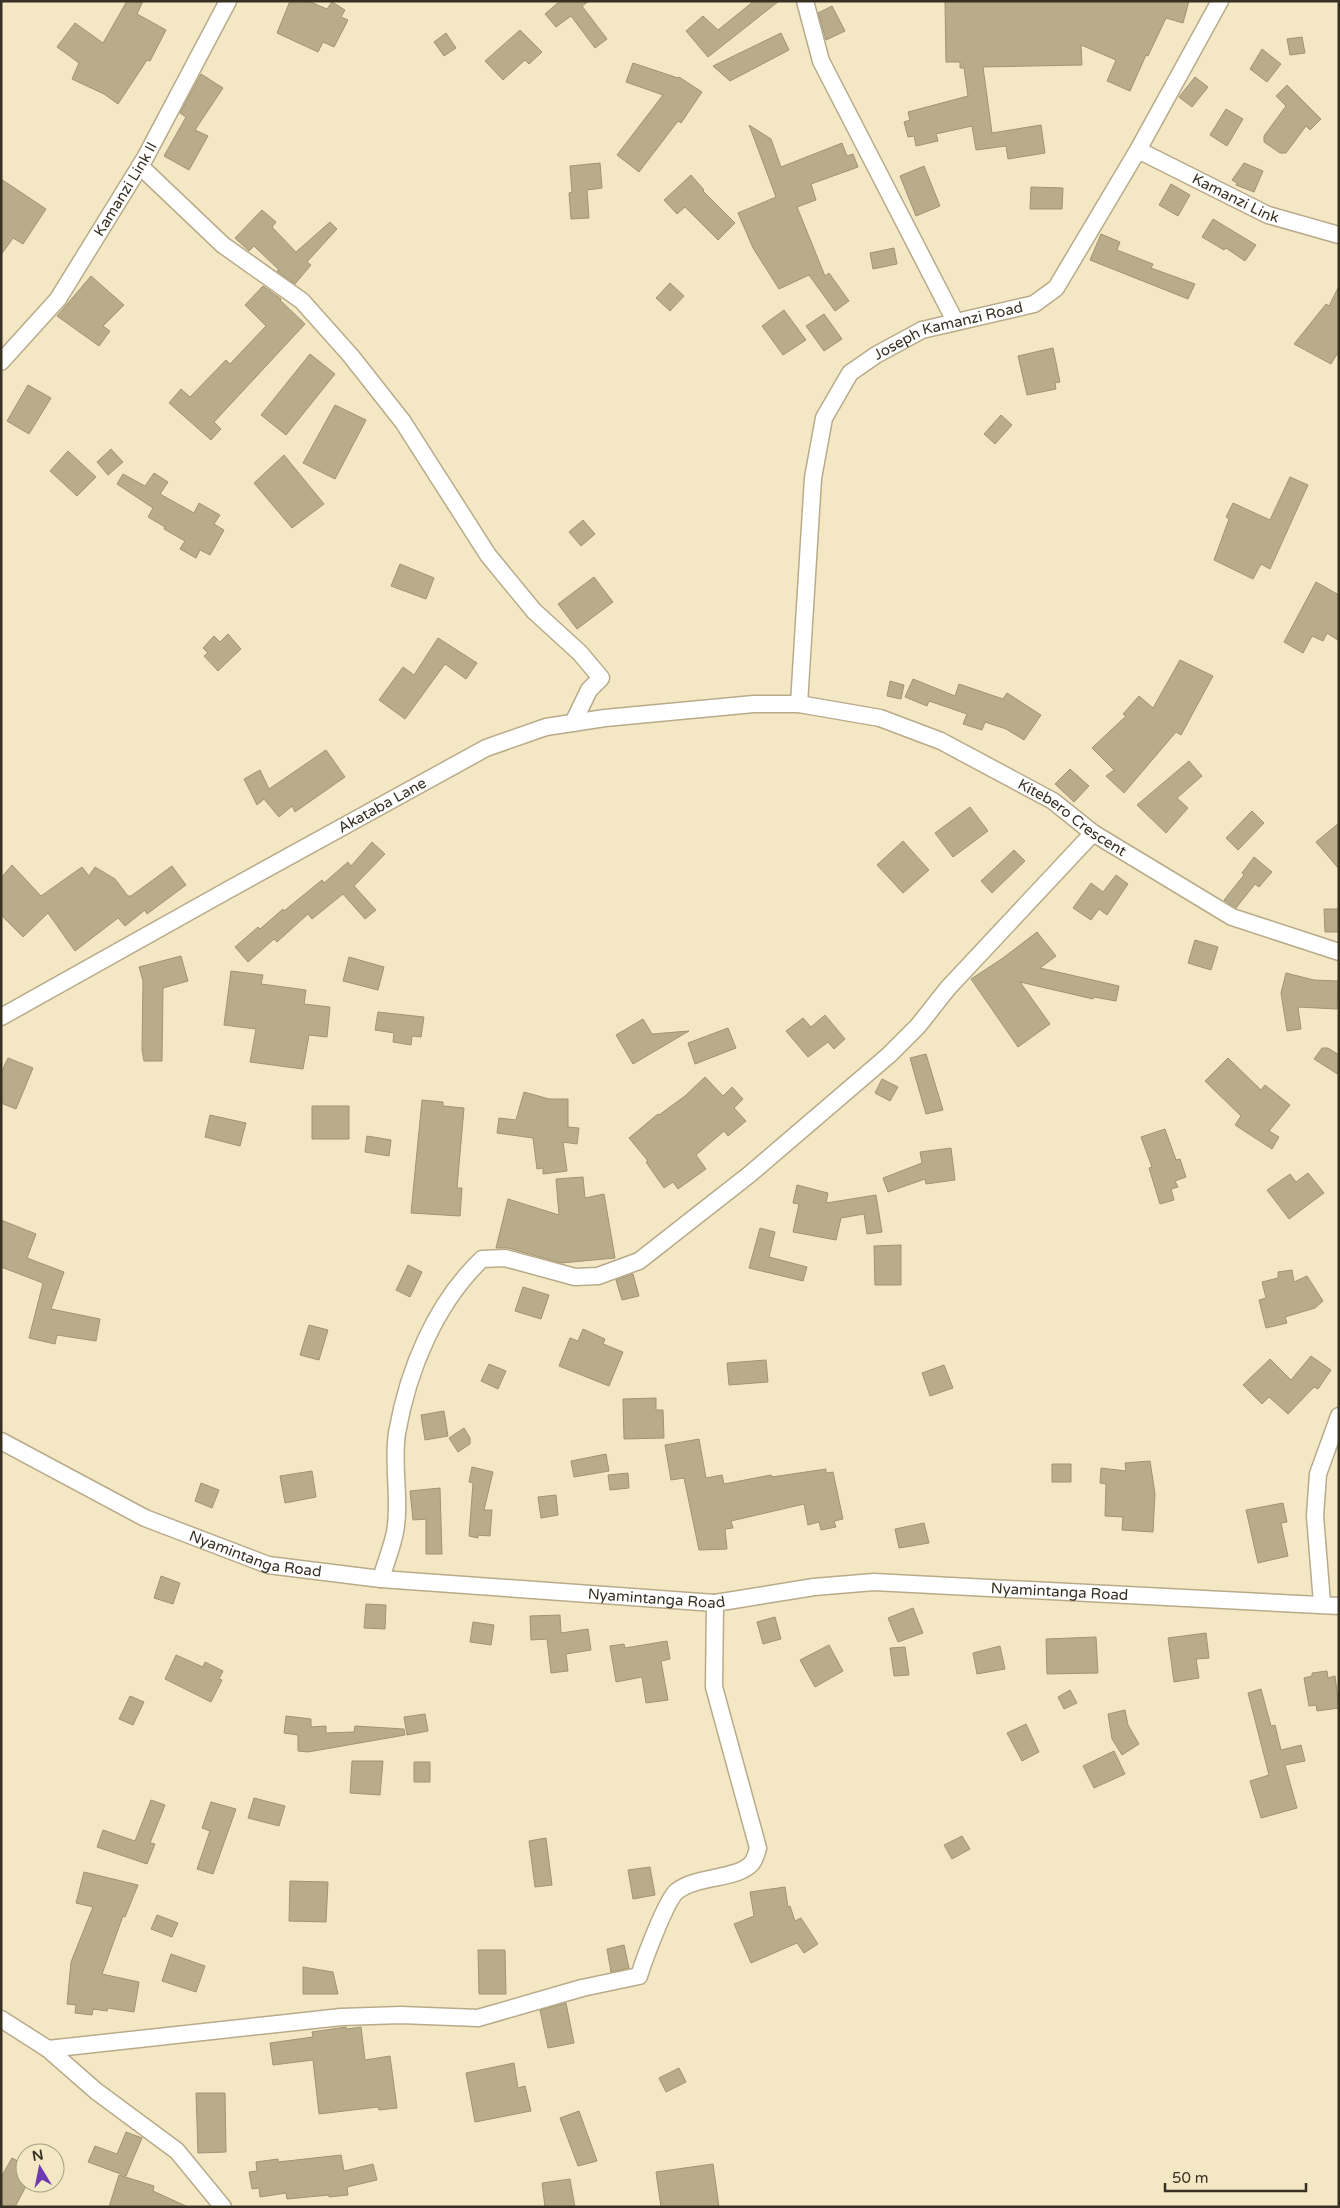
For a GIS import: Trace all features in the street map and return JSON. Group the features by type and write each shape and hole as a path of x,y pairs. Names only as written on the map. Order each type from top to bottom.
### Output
{"street":[{"name":"Kamanzi Link II","path":"1,362 58,299 140,166 228,1"},
{"path":"805,1 822,61 955,321"},
{"name":"Joseph Kamanzi Road","path":"799,704 813,478 824,418 850,373 876,354 922,330 1034,304 1056,288 1138,150 1220,1"},
{"name":"Kamanzi Link","path":"1138,150 1268,214 1339,236"},
{"path":"140,166 223,244 302,301 351,356 404,422 488,555 534,611 580,653 601,678 589,690 573,723"},
{"name":"Akataba Lane","path":"1,1017 486,748 546,727 573,723 754,704 799,704"},
{"name":"Kitebero Crescent","path":"799,704 880,718 941,741 1052,801 1093,833 1232,917 1339,952"},
{"path":"381,1580 395,1532 397,1435 412,1372 436,1318 465,1275 482,1259 505,1258 574,1277 598,1276 639,1261 750,1174 889,1055 918,1026 948,988 1093,833"},
{"path":"1322,1603 1314,1516 1318,1474 1339,1416"},
{"name":"Nyamintanga Road","path":"1,1441 145,1518 268,1564 381,1580 715,1603 814,1587 874,1582 1322,1603 1339,1606"},
{"path":"48,2049 341,2017 401,2015 478,2018 582,1988 639,1976 648,1950 675,1892 693,1882 734,1873 753,1862 758,1848 714,1687 715,1603"},
{"path":"1,2019 48,2049 96,2091 177,2150 223,2207"}],"building":[{"path":"127,1 143,1 137,14 166,30 150,61 147,60 118,104 104,94 72,79 79,63 57,47 75,23 103,43"},
{"path":"290,1 308,1 327,9 332,2 345,10 341,17 348,20 334,47 323,42 318,52 277,33"},
{"path":"560,1 589,1 582,6 607,39 595,48 571,16 556,27 545,14"},
{"path":"754,1 779,1 708,57 686,31 703,16 718,30"},
{"path":"945,1 1189,1 1183,23 1166,18 1148,56 1146,55 1130,91 1107,81 1116,60 1081,45 1082,65 983,67 992,133 1041,125 1045,153 1008,159 1006,146 976,150 972,126 936,134 938,141 916,146 914,136 908,137 904,122 910,120 908,112 968,96 964,68 960,68 960,62 946,62"},
{"path":"832,6 845,31 826,40 818,13"},
{"path":"520,30 542,52 529,64 525,60 503,80 485,61"},
{"path":"446,33 456,48 444,56 434,42"},
{"path":"781,33 789,50 730,81 713,66"},
{"path":"1302,37 1305,53 1290,55 1287,39"},
{"path":"1262,49 1281,64 1267,82 1250,69"},
{"path":"633,63 679,77 702,92 681,123 678,121 639,172 617,155 663,95 626,82"},
{"path":"201,74 223,88 195,130 208,136 189,170 164,156 186,117 180,113"},
{"path":"1195,77 1208,87 1192,107 1179,97"},
{"path":"1287,85 1321,119 1310,130 1306,126 1286,153 1280,153 1264,142 1264,136 1286,106 1276,96"},
{"path":"1226,109 1243,119 1227,146 1210,135"},
{"path":"749,125 771,139 781,167 842,143 847,156 853,154 858,167 811,184 816,200 797,207 825,276 829,273 849,301 835,311 809,275 779,289 753,248 738,213 776,197"},
{"path":"600,163 602,188 587,190 589,218 571,219 569,193 572,192 570,166"},
{"path":"1244,163 1263,171 1254,192 1236,185 1237,183 1232,180"},
{"path":"924,166 940,206 916,216 900,176"},
{"path":"691,175 703,191 735,223 718,240 685,207 677,214 664,200"},
{"path":"1,179 46,209 23,244 13,238 1,255"},
{"path":"1171,184 1190,195 1178,216 1159,205"},
{"path":"1031,187 1063,188 1062,209 1030,209"},
{"path":"262,210 276,222 272,227 296,252 330,222 337,229 307,262 311,265 295,284 277,271 279,270 254,246 249,251 235,238"},
{"path":"1213,219 1256,245 1245,261 1226,248 1224,250 1202,237"},
{"path":"1101,234 1120,242 1117,250 1153,264 1151,268 1195,284 1188,299 1090,260"},
{"path":"894,248 897,264 873,269 870,253"},
{"path":"91,276 124,305 103,326 110,331 99,346 57,316"},
{"path":"670,283 684,296 670,311 656,298"},
{"path":"263,286 281,299 305,324 214,422 221,429 211,440 169,403 181,389 190,397 226,360 230,364 266,326 245,305"},
{"path":"1339,286 1339,351 1331,364 1294,344 1326,304 1329,306"},
{"path":"784,310 806,340 783,355 762,326"},
{"path":"824,314 842,339 824,351 806,326"},
{"path":"1053,348 1060,382 1055,383 1056,389 1027,395 1018,356"},
{"path":"310,354 335,374 286,435 261,415"},
{"path":"28,385 51,398 29,434 7,421"},
{"path":"335,405 366,420 335,479 303,463"},
{"path":"1001,415 1012,425 995,444 984,434"},
{"path":"111,449 123,462 108,475 97,462"},
{"path":"68,451 96,477 77,496 50,471"},
{"path":"284,455 324,504 292,528 254,483"},
{"path":"154,473 168,482 160,494 194,513 199,503 220,515 214,524 224,530 210,555 200,550 196,558 180,549 185,541 148,517 153,508 117,484 123,474 145,486"},
{"path":"1290,477 1308,485 1270,569 1261,564 1253,579 1214,560 1229,519 1226,517 1233,503 1270,520"},
{"path":"583,520 595,534 581,546 569,532"},
{"path":"400,564 434,578 426,599 391,586"},
{"path":"594,577 613,602 577,629 558,604"},
{"path":"1316,582 1339,595 1339,641 1327,633 1323,641 1312,636 1303,653 1284,642"},
{"path":"228,634 241,649 218,671 204,656 208,653 203,648 214,636 220,642"},
{"path":"438,638 477,663 466,679 445,664 405,719 379,700 403,667 414,675"},
{"path":"1180,660 1213,676 1181,735 1176,732 1124,793 1106,776 1114,770 1092,748 1126,716 1123,714 1139,696 1153,708"},
{"path":"913,679 955,696 959,684 1003,699 1007,693 1041,715 1024,740 1006,729 985,722 982,730 963,724 967,714 929,701 927,706 905,697"},
{"path":"890,681 904,685 901,699 887,696"},
{"path":"326,750 345,777 295,812 292,806 279,817 264,799 257,805 244,779 260,770 269,789"},
{"path":"1189,761 1202,776 1177,798 1188,808 1166,833 1137,805"},
{"path":"1070,769 1089,786 1074,802 1055,784"},
{"path":"970,807 988,831 953,857 935,833"},
{"path":"1252,811 1264,823 1238,850 1226,838"},
{"path":"1339,823 1339,869 1316,842"},
{"path":"903,841 929,870 903,893 877,865"},
{"path":"372,842 385,854 354,886 376,910 365,919 343,894 312,919 308,914 277,942 274,939 248,962 235,947 258,927 260,929 322,880 324,883 348,862 351,866"},
{"path":"1014,850 1025,861 992,893 981,881"},
{"path":"1254,857 1272,872 1259,887 1255,884 1236,908 1224,900 1244,875 1242,873"},
{"path":"12,865 41,896 82,867 89,876 95,867 115,879 128,896 131,896 172,866 186,885 147,914 145,910 125,926 118,918 75,951 48,913 23,937 1,915 1,878"},
{"path":"1116,875 1128,884 1107,915 1099,909 1091,920 1073,908 1091,883 1103,892"},
{"path":"1324,909 1339,909 1339,932 1325,932"},
{"path":"1037,932 1056,956 1040,968 1119,986 1116,1001 1094,997 1093,999 1020,982 1050,1024 1018,1047 971,979"},
{"path":"1195,940 1218,947 1211,970 1188,963"},
{"path":"181,956 188,981 163,988 162,1061 144,1061 142,1050 143,981 139,967"},
{"path":"349,957 384,967 378,990 343,981"},
{"path":"231,971 263,975 261,984 306,990 304,1004 330,1007 327,1037 309,1035 303,1069 250,1062 256,1029 224,1025"},
{"path":"1286,973 1314,980 1338,981 1337,1009 1298,1007 1301,1029 1287,1031 1281,993"},
{"path":"378,1012 424,1017 421,1037 412,1036 411,1045 393,1042 394,1033 375,1030"},
{"path":"825,1015 845,1039 834,1049 828,1042 808,1057 786,1031 803,1018 811,1027"},
{"path":"643,1019 652,1034 689,1031 633,1064 616,1035"},
{"path":"728,1028 736,1048 695,1064 688,1043"},
{"path":"1322,1048 1328,1048 1339,1055 1339,1075 1314,1059"},
{"path":"926,1054 943,1110 926,1114 910,1058"},
{"path":"8,1058 33,1068 16,1109 1,1103 1,1073"},
{"path":"1228,1058 1261,1090 1265,1085 1290,1105 1269,1131 1279,1137 1272,1149 1235,1125 1241,1116 1205,1081"},
{"path":"705,1077 723,1096 732,1087 743,1099 734,1108 746,1121 728,1136 724,1131 696,1155 706,1169 678,1189 673,1182 664,1188 646,1162 648,1161 629,1138 658,1114 685,1096"},
{"path":"882,1079 898,1087 890,1101 875,1093"},
{"path":"524,1092 549,1099 568,1099 568,1127 579,1128 577,1144 563,1142 567,1171 543,1174 543,1168 537,1169 533,1138 497,1133 499,1118 516,1120"},
{"path":"422,1100 443,1102 443,1106 464,1108 457,1188 462,1188 460,1216 411,1213"},
{"path":"312,1106 349,1106 349,1139 312,1139"},
{"path":"210,1115 246,1123 240,1146 205,1137"},
{"path":"1165,1129 1176,1160 1180,1159 1186,1177 1175,1181 1178,1187 1171,1189 1174,1200 1160,1204 1149,1168 1152,1167 1141,1137"},
{"path":"367,1136 391,1140 389,1156 365,1152"},
{"path":"951,1148 955,1180 926,1184 925,1179 888,1192 883,1178 922,1163 920,1152"},
{"path":"1308,1173 1324,1193 1289,1219 1267,1190 1290,1174 1296,1182"},
{"path":"583,1177 585,1198 604,1194 615,1258 561,1263 508,1248 496,1248 508,1199 559,1215 556,1179"},
{"path":"797,1185 828,1193 826,1203 876,1195 882,1232 867,1234 864,1214 841,1218 836,1240 793,1232 799,1204 793,1203"},
{"path":"1,1220 36,1234 27,1258 64,1272 51,1309 100,1319 96,1341 57,1335 55,1344 29,1338 43,1283 1,1267"},
{"path":"760,1228 775,1232 769,1257 807,1267 803,1281 749,1268"},
{"path":"901,1245 901,1285 875,1285 874,1246"},
{"path":"408,1265 422,1272 410,1297 396,1290"},
{"path":"1292,1270 1294,1282 1307,1276 1323,1301 1315,1308 1285,1317 1287,1323 1266,1328 1259,1300 1266,1298 1262,1282 1278,1278 1278,1272"},
{"path":"633,1274 639,1296 622,1300 616,1280"},
{"path":"523,1287 549,1295 541,1319 515,1311"},
{"path":"309,1325 328,1330 319,1360 300,1355"},
{"path":"583,1329 605,1339 603,1344 623,1352 609,1386 559,1366 570,1338 578,1341"},
{"path":"1311,1356 1331,1370 1318,1389 1314,1387 1288,1414 1269,1397 1262,1404 1243,1385 1270,1359 1291,1380"},
{"path":"766,1360 768,1382 729,1385 727,1363"},
{"path":"489,1364 506,1371 498,1389 481,1381"},
{"path":"944,1365 953,1388 930,1396 922,1373"},
{"path":"656,1398 656,1410 663,1410 664,1438 624,1439 623,1399"},
{"path":"444,1411 448,1436 425,1440 421,1415"},
{"path":"464,1428 470,1438 470,1444 458,1452 449,1438"},
{"path":"699,1439 706,1478 722,1475 724,1484 771,1475 772,1477 826,1469 826,1473 833,1472 843,1519 834,1521 836,1527 821,1530 819,1522 808,1525 804,1504 731,1521 733,1528 725,1529 727,1549 699,1550 684,1478 671,1480 665,1445"},
{"path":"606,1454 609,1471 574,1477 571,1461"},
{"path":"1150,1461 1155,1494 1153,1532 1122,1530 1123,1517 1105,1516 1106,1484 1100,1483 1101,1468 1126,1471 1125,1463"},
{"path":"1052,1464 1071,1464 1071,1482 1052,1482"},
{"path":"472,1467 493,1472 484,1510 492,1510 490,1536 478,1535 478,1538 469,1536 473,1483 469,1482"},
{"path":"312,1471 316,1497 285,1503 280,1476"},
{"path":"628,1473 629,1488 610,1490 608,1475"},
{"path":"201,1483 219,1490 212,1508 195,1501"},
{"path":"440,1488 442,1554 426,1554 426,1519 413,1520 410,1491"},
{"path":"556,1495 558,1515 541,1518 538,1497"},
{"path":"1283,1503 1287,1522 1281,1523 1288,1556 1258,1563 1246,1510"},
{"path":"924,1523 929,1543 899,1548 895,1529"},
{"path":"161,1576 180,1583 173,1604 154,1598"},
{"path":"366,1604 386,1605 385,1629 364,1628"},
{"path":"913,1608 923,1633 898,1642 888,1618"},
{"path":"560,1615 561,1633 588,1629 591,1650 566,1654 568,1671 551,1673 547,1639 531,1640 530,1616"},
{"path":"775,1617 781,1639 763,1644 757,1622"},
{"path":"473,1622 494,1625 491,1645 470,1642"},
{"path":"1206,1633 1209,1658 1196,1659 1199,1678 1174,1682 1168,1638"},
{"path":"1096,1637 1098,1673 1047,1674 1046,1639"},
{"path":"667,1641 670,1659 661,1661 668,1700 646,1703 642,1677 616,1682 610,1646 624,1644 625,1648"},
{"path":"829,1645 843,1671 815,1687 800,1660"},
{"path":"1000,1646 1005,1669 977,1674 973,1653"},
{"path":"905,1647 909,1675 894,1676 890,1648"},
{"path":"176,1655 203,1667 205,1662 223,1671 219,1679 222,1680 211,1702 165,1679"},
{"path":"1327,1671 1328,1678 1335,1676 1339,1708 1317,1711 1316,1705 1309,1706 1304,1678 1312,1676 1312,1673"},
{"path":"1261,1689 1271,1726 1275,1725 1281,1750 1301,1745 1305,1761 1285,1765 1297,1808 1261,1818 1250,1781 1269,1775 1248,1693"},
{"path":"1070,1690 1077,1703 1064,1709 1058,1697"},
{"path":"130,1696 144,1702 133,1725 119,1719"},
{"path":"1125,1710 1128,1725 1139,1744 1122,1755 1112,1739 1108,1714"},
{"path":"425,1714 428,1731 407,1735 404,1717"},
{"path":"286,1716 311,1719 311,1727 326,1726 326,1733 354,1732 355,1726 404,1729 405,1735 308,1752 298,1751 298,1735 284,1733"},
{"path":"1026,1724 1039,1752 1022,1761 1007,1733"},
{"path":"1114,1751 1125,1774 1094,1788 1083,1766"},
{"path":"352,1761 383,1761 380,1795 350,1793"},
{"path":"414,1762 430,1762 430,1782 414,1782"},
{"path":"254,1798 285,1806 279,1826 248,1818"},
{"path":"151,1800 165,1805 150,1843 155,1844 147,1864 97,1847 103,1830 135,1841"},
{"path":"211,1802 236,1809 213,1874 197,1869 210,1831 202,1828"},
{"path":"962,1836 970,1849 952,1859 944,1845"},
{"path":"546,1838 552,1885 535,1887 529,1841"},
{"path":"650,1867 655,1895 633,1899 628,1870"},
{"path":"84,1872 138,1885 125,1917 123,1916 102,1974 139,1982 134,2012 108,2008 107,2011 93,2009 92,2015 75,2013 76,2005 67,2004 71,1962 93,1907 76,1903"},
{"path":"290,1881 328,1882 326,1922 289,1921"},
{"path":"785,1887 788,1907 790,1906 795,1921 801,1918 818,1944 804,1953 797,1943 751,1963 734,1924 754,1916 750,1892"},
{"path":"157,1915 178,1923 172,1937 151,1929"},
{"path":"624,1945 629,1968 611,1972 607,1949"},
{"path":"478,1950 505,1950 506,1994 479,1994"},
{"path":"171,1954 205,1966 196,1992 162,1981"},
{"path":"303,1967 333,1972 338,1994 303,1994"},
{"path":"566,2003 574,2043 548,2048 540,2010"},
{"path":"346,2027 347,2029 361,2027 365,2060 390,2056 397,2108 379,2110 378,2107 319,2114 313,2060 273,2065 270,2043 313,2037 312,2032"},
{"path":"514,2063 518,2088 525,2086 531,2111 475,2122 466,2073"},
{"path":"679,2068 686,2082 666,2092 659,2078"},
{"path":"196,2093 225,2093 226,2152 198,2153"},
{"path":"579,2111 597,2161 578,2166 560,2118"},
{"path":"126,2132 142,2138 126,2176 88,2162 95,2146 117,2154"},
{"path":"341,2155 344,2171 373,2164 377,2180 347,2187 348,2195 329,2197 329,2195 287,2199 286,2193 260,2197 259,2188 252,2189 249,2172 257,2171 256,2162 278,2159 278,2162"},
{"path":"12,2158 15,2160 15,2193 22,2193 15,2207 1,2207 1,2177"},
{"path":"713,2164 719,2207 661,2207 656,2172"},
{"path":"119,2175 154,2186 153,2191 188,2207 109,2207"},
{"path":"570,2179 575,2207 545,2207 542,2183"}]}
